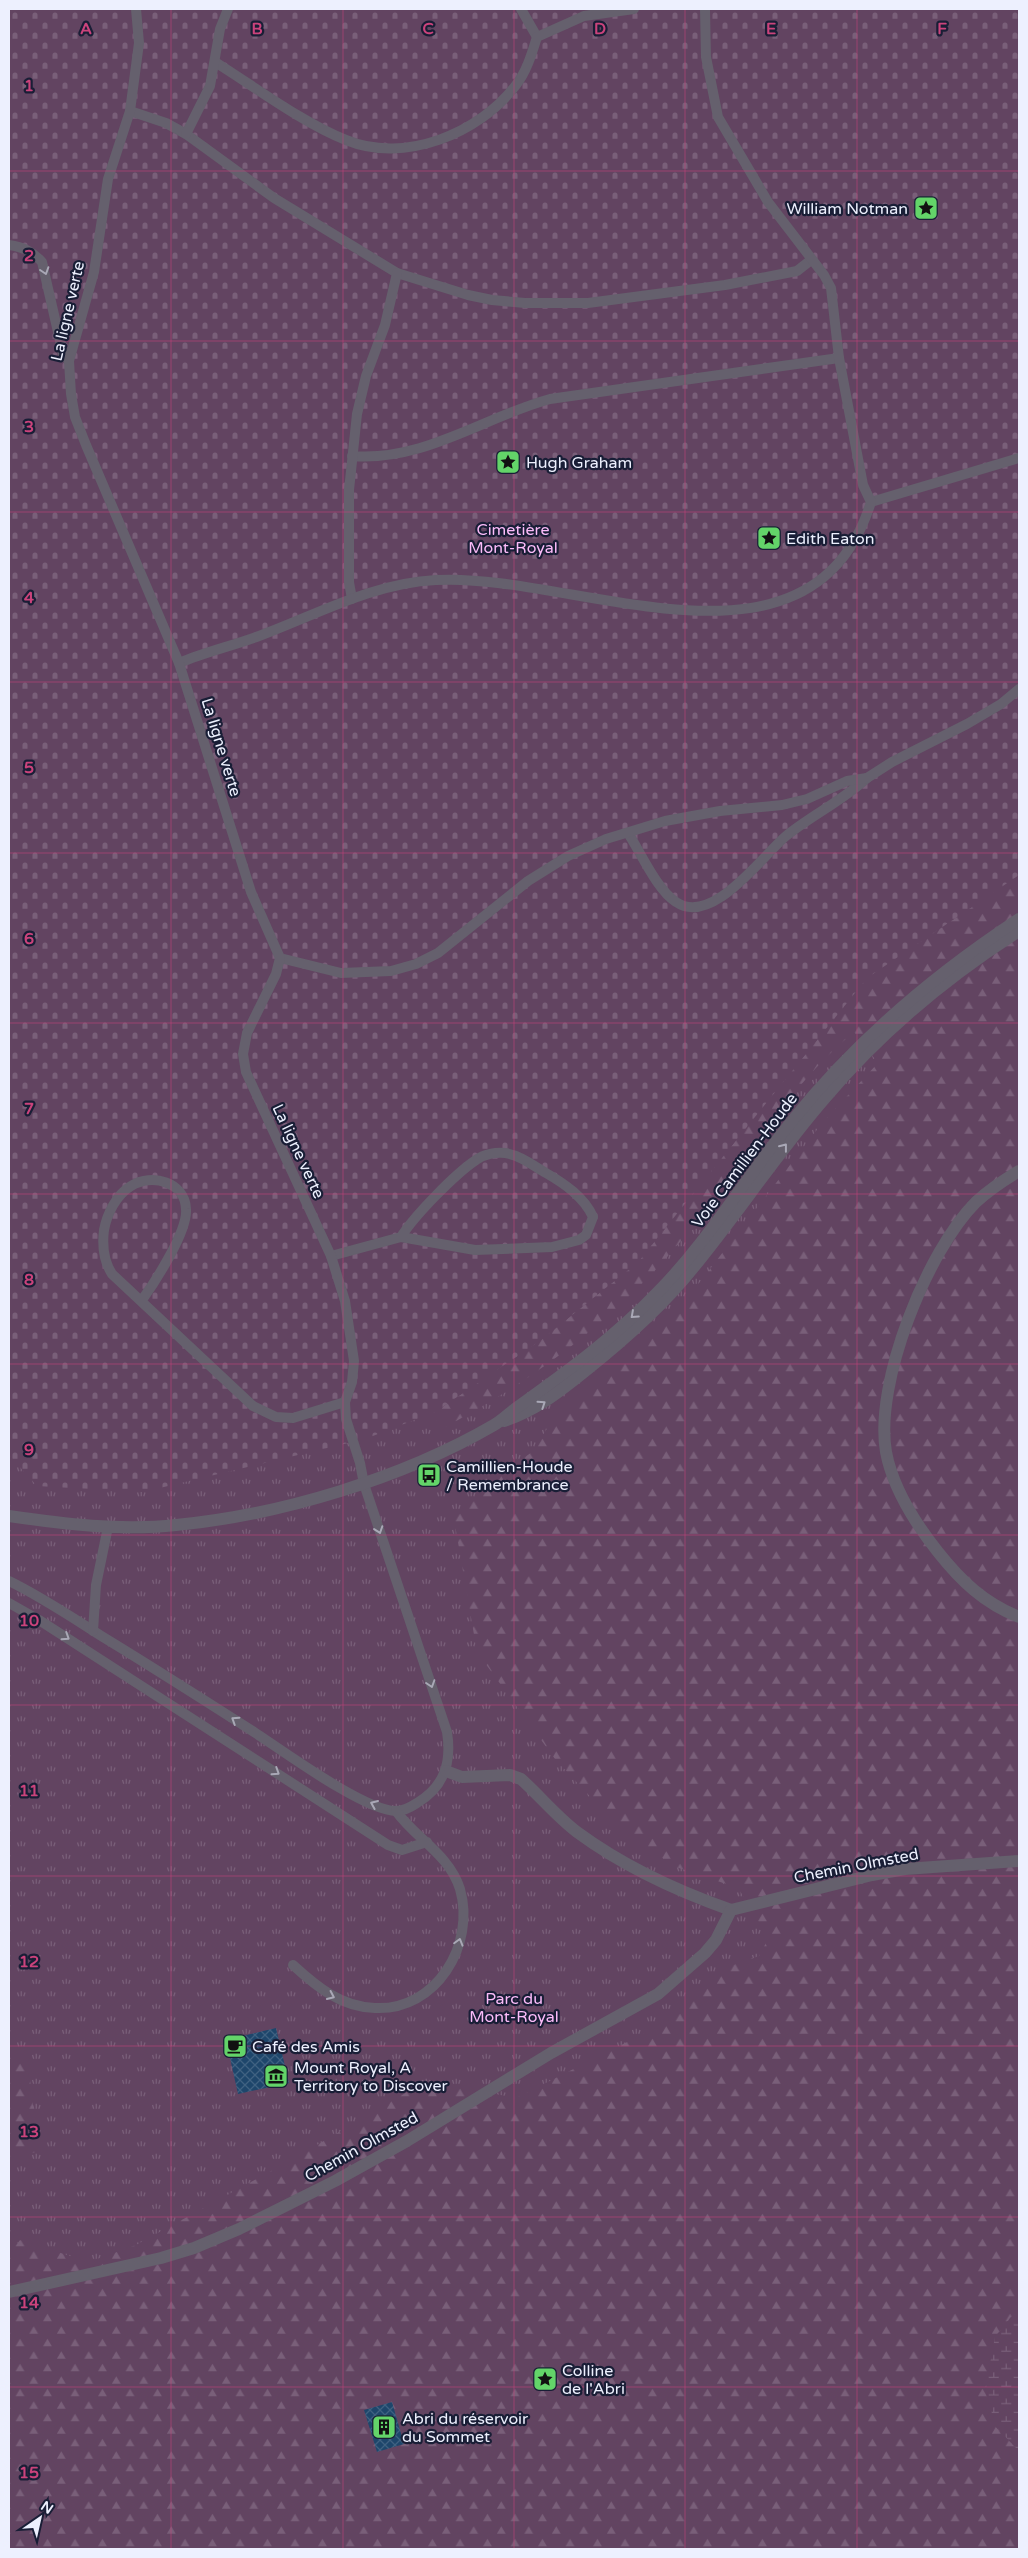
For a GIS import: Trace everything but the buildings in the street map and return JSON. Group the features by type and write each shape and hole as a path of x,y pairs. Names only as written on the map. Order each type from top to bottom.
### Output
{"street":[{"name":"Voie Camillien-Houde","path":"497,1423 570,1371 658,1292 706,1236 793,1119 867,1040 950,967 1019,919"},
{"name":"Voie Camillien-Houde","path":"9,1516 108,1527 174,1526 248,1516 364,1484 432,1455 497,1423 523,1415 540,1405 590,1368 644,1320 693,1268 802,1125 852,1069 925,1000 981,957 1019,931"},
{"path":"1019,1171 977,1202 959,1222 923,1284 893,1370 884,1429 886,1451 897,1488 911,1514 930,1542 972,1591 998,1608 1019,1617"},
{"path":"446,1771 462,1777 510,1775 521,1779 577,1832 618,1859 674,1888 731,1910"},
{"name":"Chemin Olmsted","path":"9,2292 194,2248 239,2230 335,2180 408,2140 551,2053 658,1994 705,1953 716,1940 731,1910 863,1877 905,1869 1019,1861"}],"lane":[{"name":"La ligne verte","path":"136,9 139,43 130,111 108,179 94,272 69,361 71,394 75,417 179,663 251,892 280,958 276,974 247,1033 243,1054 246,1072 331,1256 345,1302 353,1339 354,1361 352,1382 345,1402 346,1419 360,1463 364,1484 447,1732 449,1756 446,1771"},
{"path":"186,134 210,86 220,29 228,9"},
{"path":"520,9 537,37"},
{"path":"215,62 313,123 346,140 372,148 402,148 421,145 456,133 484,117 502,102 517,84 528,64 537,37 584,16 634,9"},
{"path":"179,663 260,636 352,599 426,581 461,579 675,610 712,611 779,603 806,590 830,572 858,534 871,502 863,485 839,358 831,288 824,275 768,202 718,117 706,57 705,9"},
{"path":"130,111 166,122 186,134 274,198 397,273 492,300 525,303 588,302 725,285 797,271 811,260"},
{"path":"9,245 22,247 33,252 42,262 59,328 63,354 69,361"},
{"path":"352,599 349,582 348,518 358,402 385,325 397,273"},
{"path":"352,456 374,458 418,449 530,404 550,399 839,358"},
{"path":"871,502 1019,458"},
{"path":"628,833 663,889 676,903 696,908 723,896 786,836 853,791 867,778 892,762 967,724 1001,704 1019,689"},
{"path":"280,958 341,973 391,970 416,964 450,944 528,881 568,856 606,840 665,820 782,806 806,799 847,781 867,778"},
{"path":"331,1256 401,1238 474,1250 552,1247 579,1240 586,1235 593,1217 588,1205 551,1176 518,1157 505,1153 490,1154 476,1160 444,1189 409,1225 401,1238"},
{"path":"142,1300 154,1285 186,1219 185,1198 180,1191 158,1180 143,1180 130,1186 120,1196 106,1221 103,1241 107,1266 112,1274 254,1406 276,1417 293,1418 345,1402"},
{"path":"93,1630 96,1585 108,1527"},
{"path":"9,1581 192,1691 344,1790 378,1807 396,1811 410,1808 422,1800 441,1782 446,1771"},
{"path":"9,1604 39,1620 388,1845 402,1850 427,1842"},
{"path":"293,1966 322,1992 340,2000 374,2008 402,2005 416,2000 433,1987 454,1959 459,1945 464,1915 462,1899 455,1876 440,1855 427,1842 407,1827 396,1811"}],"green space":[{"name":"Cimetière Mont-Royal","path":"9,9 1019,9 1019,875 867,978 638,1262 541,1340 435,1412 365,1439 143,1492 37,1486 9,1455"},
{"name":"Parc du Mont-Royal","path":"1019,814 1019,2549 9,2549 9,1442"},
{"name":"Parc du Mont-Royal","path":"1019,875 1019,2307 995,2337 996,2427 1019,2451 1019,2549 9,2549 9,2253 20,2240 89,2262 136,2245 293,2159 426,2081 516,2098 649,2031 733,1965 759,1956 767,1941 756,1916 738,1888 679,1868 628,1837 555,1759 477,1652 454,1519 486,1485 532,1452 552,1421 642,1341 700,1282 823,1122 878,1063 854,1032 831,1053 788,1100 693,1226 666,1258 608,1316 577,1342 510,1389 439,1430 435,1412 541,1340 638,1262 867,978"},
{"path":"9,2044 28,2060 38,2152 9,2156"},
{"path":"1019,2307 1019,2451 996,2427 985,2390 995,2337"}],"place":[{"name":"William Notman","path":"926,208"},
{"name":"Hugh Graham","path":"508,462"},
{"name":"Edith Eaton","path":"769,538"},
{"name":"Camillien-Houde / Remembrance","path":"429,1475"},
{"name":"Café des Amis","path":"235,2046"},
{"name":"Mount Royal, A Territory to Discover","path":"276,2076"},
{"name":"Colline de l'Abri","path":"545,2379"},
{"name":"Abri du réservoir du Sommet","path":"384,2427"}]}
